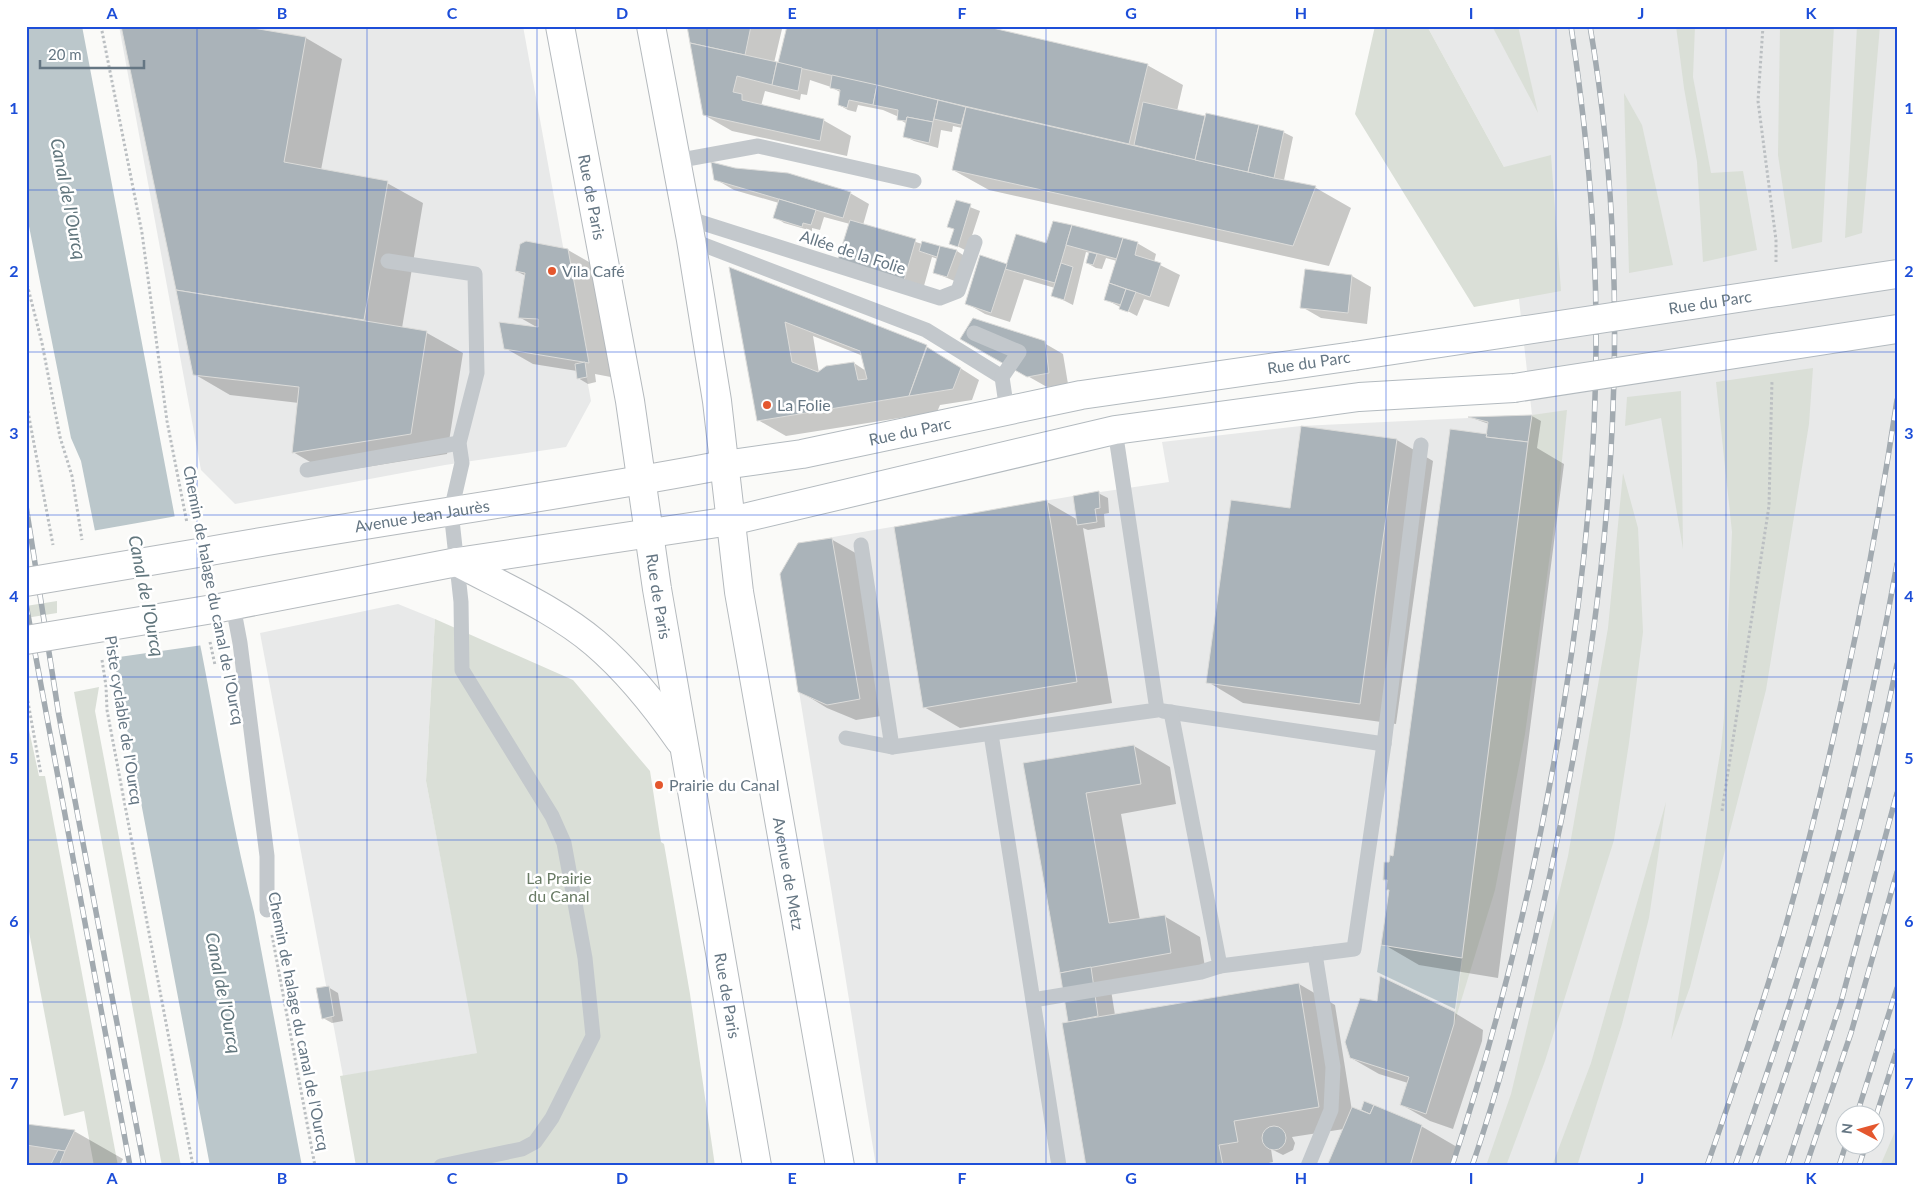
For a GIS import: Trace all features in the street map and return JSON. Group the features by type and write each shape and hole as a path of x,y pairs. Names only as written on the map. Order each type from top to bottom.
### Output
{"main road":[{"name":"Rue de Paris","path":"560,26 630,401 640,481 757,1166"},
{"path":"651,26 689,229 717,401 731,521"},
{"name":"Rue du Parc","path":"640,481 724,465 802,454 1081,395 1897,274"},
{"path":"26,640 226,607 457,562 731,521 1116,430 1359,396 1514,388 1897,329"},
{"name":"Avenue Jean Jaurès","path":"26,582 349,526 640,481"},
{"name":"Avenue de Metz","path":"731,521 738,592 840,1166"},
{"path":"457,562 532,602 595,642 639,686 684,746"}],"lane":[{"path":"676,161 758,146 914,181"},
{"path":"689,229 926,330 1002,377"},
{"name":"Allée de la Folie","path":"689,229 940,298 958,291 975,242"},
{"path":"388,261 475,274 477,373 459,442 462,463 451,511 461,602 462,670 552,816 564,843 585,958 592,1036 552,1118 535,1142 522,1149 440,1166"},
{"path":"974,333 1019,352 1002,377 1007,411"},
{"path":"1116,430 1164,711 1220,966"},
{"path":"306,470 459,442"},
{"path":"1032,1000 1201,972 1220,966 1354,949 1384,744 1421,445"},
{"path":"861,545 892,747"},
{"path":"226,607 240,643 267,856 267,910"},
{"path":"846,738 892,747 1164,711 1384,744"},
{"path":"991,734 1059,1166"},
{"path":"1308,1166 1331,1110 1333,1066 1315,954"}],"path":[{"name":"Chemin de halage du canal de l'Ourcq","path":"101,26 142,233 167,421 188,527"},
{"path":"1763,26 1758,101 1776,240 1775,270"},
{"path":"26,282 42,343 60,437 72,476 83,543"},
{"path":"1722,811 1769,506 1772,378"},
{"path":"26,401 54,553"},
{"name":"Chemin de halage du canal de l'Ourcq","path":"208,633 216,671"},
{"name":"Piste cyclable de l'Ourcq","path":"102,658 107,710 193,1166"},
{"path":"26,691 41,774"},
{"name":"Chemin de halage du canal de l'Ourcq","path":"267,910 315,1166"}],"shaded area":[{"path":"119,26 523,26 591,401 566,447 445,465 235,504 201,470"},
{"path":"1427,26 1897,26 1897,1166 876,1166 780,574 798,543 1073,496 1169,482 1162,442 1301,426 1532,415 1504,167"},
{"path":"398,604 435,619 426,781 478,1053 343,1076 260,633"}],"green space":[{"path":"1375,26 1427,26 1504,167 1551,155 1561,291 1474,307 1355,114"},
{"path":"1492,26 1518,26 1538,113"},
{"path":"1676,26 1695,26 1693,77 1711,173 1743,171 1757,250 1703,262 1697,162 1684,88"},
{"path":"1780,26 1834,26 1822,242 1792,249 1778,155"},
{"path":"1857,26 1880,26 1862,233 1845,238"},
{"path":"1624,93 1642,125 1673,265 1629,273"},
{"path":"1813,368 1809,424 1766,690 1690,987 1671,1040 1721,748 1724,718 1732,532 1716,382"},
{"path":"1681,391 1683,549 1661,418 1625,426 1627,397"},
{"path":"1567,410 1559,490 1525,734 1495,890 1454,1024 1532,415"},
{"path":"1623,473 1638,528 1643,632 1614,840 1545,1061 1506,1166 1486,1166 1511,1094 1568,856 1608,628"},
{"path":"57,601 57,613 26,618 26,606"},
{"name":"La Prairie du Canal","path":"435,619 573,680 650,771 661,842 664,844 690,994 715,1166 356,1166 340,1076 477,1053 426,781"},
{"path":"99,687 95,711 181,1166 162,1166 74,692"},
{"path":"26,716 39,776 45,776 118,1166 94,1166 84,1111 64,1116 26,916"},
{"path":"1666,802 1649,918 1622,1024 1577,1166 1552,1166 1591,1063"},
{"path":"1897,1127 1897,1166 1880,1166"}],"water":[{"name":"Canal de l'Ourcq","path":"26,26 82,26 189,592 236,833 254,912 302,1166 210,1166 114,660 110,606 81,461 71,438 26,211"},
{"path":"1381,945 1462,958 1455,1009 1377,972"}],"pier":[{"path":"177,516 203,645 112,658 107,606 92,531"}],"building":[{"path":"121,26 241,26 306,37 284,162 388,181 364,320 176,290"},
{"path":"687,26 751,26 745,55 690,43"},
{"path":"787,26 984,26 1148,64 1129,144 778,63"},
{"path":"690,43 777,62 772,85 737,76 733,92 742,94 742,100 824,119 820,141 703,115"},
{"path":"777,62 802,68 798,91 772,85"},
{"path":"832,75 877,85 873,105 849,100 847,108 838,105 840,90 830,88"},
{"path":"877,85 938,100 933,122 907,117 906,121 897,120 898,110 873,105"},
{"path":"938,100 966,107 961,125 934,119"},
{"path":"1143,102 1205,116 1195,160 1134,145"},
{"path":"966,107 1316,186 1293,246 952,170"},
{"path":"1206,113 1259,125 1248,172 1195,160"},
{"path":"907,117 933,122 929,143 903,137"},
{"path":"1259,125 1284,131 1274,178 1248,172"},
{"path":"711,162 735,168 788,173 851,192 843,218 714,180"},
{"path":"779,199 816,210 811,225 803,223 802,227 773,218"},
{"path":"956,200 971,204 958,247 949,244 954,229 947,227"},
{"path":"850,220 916,239 903,284 837,262"},
{"path":"1053,221 1072,225 1055,283 1005,269 1016,234 1046,243"},
{"path":"1072,225 1123,238 1117,259 1066,245"},
{"path":"1123,238 1138,242 1135,255 1161,263 1150,297 1109,283"},
{"path":"526,241 568,249 589,363 504,349 499,322 538,327 538,319 518,318 525,273 515,271 520,244"},
{"path":"922,241 940,246 937,257 919,251"},
{"path":"940,246 957,250 947,277 933,273"},
{"path":"1089,252 1097,254 1093,265 1086,263"},
{"path":"980,255 1007,264 991,313 965,304"},
{"path":"1061,263 1073,267 1064,300 1051,296"},
{"path":"729,267 927,345 909,396 757,421","holes":["785,322 860,351 867,379 858,380 854,362 826,366 818,372 792,362"]},
{"path":"1305,269 1352,275 1348,313 1300,308"},
{"path":"1109,283 1126,289 1121,305 1104,300"},
{"path":"1126,289 1136,292 1128,312 1119,309"},
{"path":"176,290 427,331 411,434 292,453 299,387 193,375"},
{"path":"973,318 1045,341 1049,373 1027,377 960,339"},
{"path":"927,347 961,368 953,389 909,396"},
{"path":"585,362 587,377 577,379 575,364"},
{"path":"1532,415 1528,442 1486,437 1488,422 1468,417"},
{"path":"1301,426 1397,439 1360,704 1206,683 1231,500 1290,508"},
{"path":"1450,429 1487,434 1486,437 1528,442 1462,958 1381,945 1389,890 1386,890 1387,880 1383,880 1384,862 1389,862 1390,855 1393,856"},
{"path":"1099,491 1100,508 1095,509 1097,522 1077,525 1073,496"},
{"path":"1047,500 1077,682 923,708 894,527"},
{"path":"832,538 860,699 827,705 798,692 780,574 798,543"},
{"path":"1134,745 1141,784 1086,793 1109,923 1165,915 1171,953 1060,973 1023,763"},
{"path":"1091,967 1098,1016 1068,1022 1060,973"},
{"path":"1380,976 1455,1012 1454,1024 1426,1114 1400,1105 1409,1077 1350,1058 1345,1042 1360,998 1377,1001"},
{"path":"1299,983 1319,1107 1234,1121 1238,1142 1219,1145 1223,1166 1086,1166 1062,1023"},
{"path":"329,986 334,1016 322,1019 316,988"},
{"path":"1364,1101 1374,1105 1370,1114 1361,1110"},
{"path":"1374,1105 1422,1125 1410,1166 1327,1166 1352,1107 1370,1114"},
{"path":"26,1124 75,1130 65,1151 26,1145"},
{"path":"1274,1126 1283,1129 1286,1138 1283,1147 1274,1150 1265,1147 1262,1138 1265,1129"},
{"path":"58,1150 65,1151 59,1166 50,1166"}],"railway":[{"path":"1452,1166 1503,995 1531,879 1564,703 1578,610 1588,516 1596,374 1596,289 1589,176 1571,26"},
{"path":"1472,1166 1505,1058 1550,874 1589,664 1602,558 1611,452 1615,345 1613,238 1605,132 1590,26"},
{"path":"1707,1166 1775,962 1819,801 1849,668 1875,534 1897,400"},
{"path":"26,506 59,716 144,1166"},
{"path":"1735,1166 1788,1009 1829,871 1862,740 1897,564"},
{"path":"26,604 130,1166"},
{"path":"1754,1166 1776,1104 1835,917 1868,791 1897,664"},
{"path":"1787,1166 1841,1002 1897,793"},
{"path":"1806,1166 1851,1033 1897,872"},
{"path":"1860,1104 1897,988"},
{"path":"1880,1104 1897,1050"},
{"path":"1839,1166 1843,1154"},
{"path":"1859,1166 1863,1154"}],"place":[{"name":"Vila Café","path":"552,271"},
{"name":"La Folie","path":"767,405"},
{"name":"Prairie du Canal","path":"659,785"}]}
